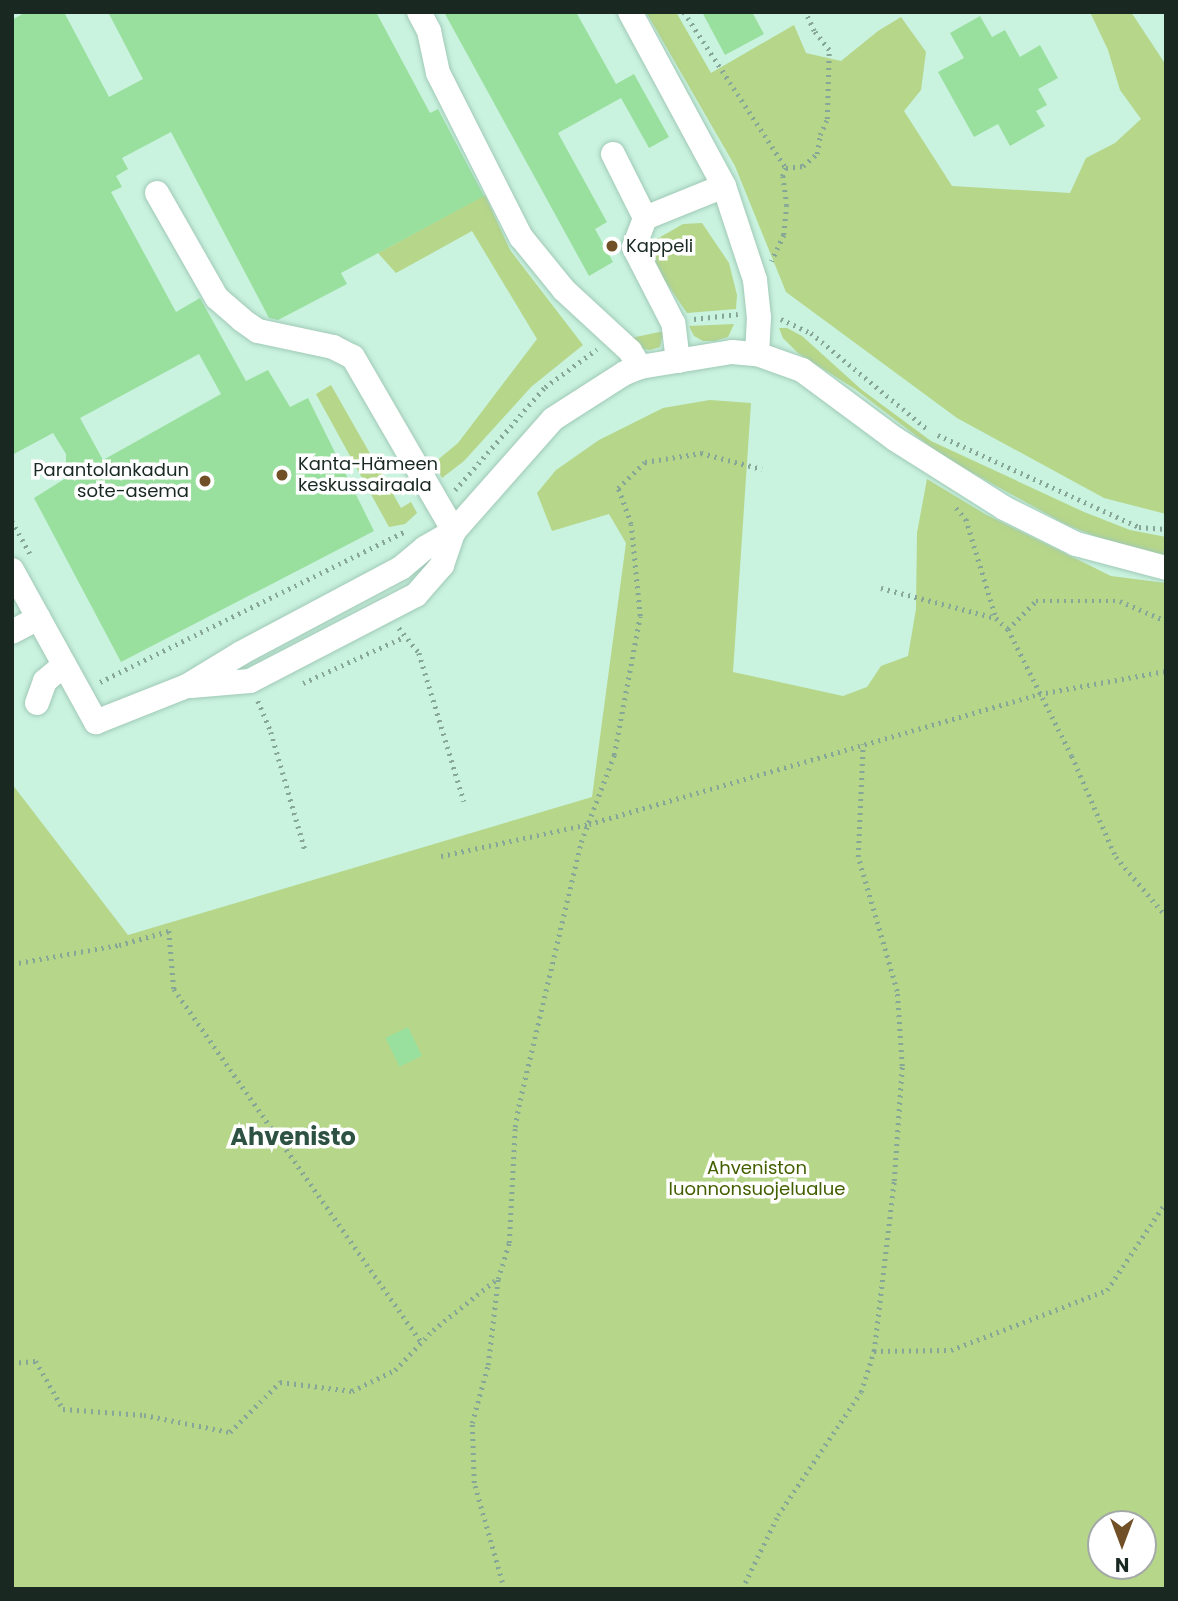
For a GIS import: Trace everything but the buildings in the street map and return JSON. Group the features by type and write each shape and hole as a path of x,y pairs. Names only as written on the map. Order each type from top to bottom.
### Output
{"street":[{"path":"419,12 429,31 438,73 521,237 564,290 617,338 640,367"},
{"path":"630,12 724,186 755,280 759,317 757,354"},
{"path":"613,154 645,218"},
{"path":"678,360 673,323 634,247 645,218 724,186"},
{"path":"157,193 217,298 242,320 258,331 313,341 354,357 454,531 442,565 416,595 254,691 187,686"},
{"path":"24,567 38,618 96,722 187,686 240,653 401,568 425,548 454,531 553,419 625,373 640,367 732,352 757,354 802,370 895,439 1004,508 1076,544 1166,568"},
{"path":"12,632 38,618"},
{"path":"37,703 46,681 64,664"}],"path":[{"path":"684,12 786,168"},
{"path":"786,168 803,166 817,154 820,135 827,119 829,50 814,31 805,12"},
{"path":"773,259 784,235 787,205 783,176 786,168"},
{"path":"673,323 734,314 781,319 811,333 932,433 1139,527 1166,529"},
{"path":"93,674 98,684 428,520 545,387 586,355 617,338"},
{"path":"504,1589 474,1483 472,1423 488,1365 498,1279 509,1243 515,1127 520,1100 580,842 614,755 640,616 631,524 618,488 645,462 701,453 762,469"},
{"path":"966,519 996,618"},
{"path":"12,521 24,567"},
{"path":"361,553 375,582"},
{"path":"881,588 996,618 1008,629 1072,756 1116,857 1166,916"},
{"path":"1008,629 1036,601 1120,601 1166,621"},
{"path":"390,608 404,637 419,653 464,802"},
{"path":"228,621 240,653"},
{"path":"294,687 404,637"},
{"path":"441,856 589,824 1039,694 1166,671"},
{"path":"254,691 270,697"},
{"path":"254,691 271,732 305,850"},
{"path":"742,1589 778,1515 861,1392 874,1351 894,1181 902,1066 897,991 858,857 863,744"},
{"path":"12,964 120,945 169,931 174,989 422,1343"},
{"path":"874,1351 951,1350 1107,1290 1166,1202"},
{"path":"12,1363 36,1361 63,1409 144,1415 230,1432 280,1382 352,1391 395,1370 433,1330 498,1279"}],"green space":[{"path":"646,12 676,12 711,73 794,25 806,53 841,61 878,31 901,17 926,52 921,90 904,111 952,186 1070,193 1086,158 1115,143 1141,119 1120,90 1108,50 1090,12 1131,12 1166,65 1166,514 1104,498 957,418 786,292 735,166"},
{"path":"485,195 510,250 583,345 531,387 464,461 442,478 434,463 458,443 537,339 472,231 396,273 378,253"},
{"path":"702,223 729,263 737,295 736,309 687,313 654,265 650,243 683,224"},
{"path":"734,324 728,337 715,341 703,341 694,336 689,326"},
{"path":"779,328 787,328 802,336 862,390 931,441 1084,512 1130,530 1166,537 1166,555 1130,550 1067,525 944,457 855,389 798,353 783,338"},
{"path":"664,331 660,347 650,350 643,349 631,338"},
{"path":"331,385 401,508 411,502 417,513 405,524 389,527 316,394"},
{"name":"Ahveniston luonnonsuojelualue","path":"710,400 751,403 733,672 843,696 867,687 881,666 908,656 916,609 917,533 927,479 985,514 1111,576 1166,583 1166,1589 12,1589 12,784 128,935 592,797 626,543 609,514 552,531 537,493 556,470 599,440 663,408"}],"place":[{"name":"Kappeli","path":"612,246"},
{"name":"Kanta-Hämeen keskussairaala","path":"282,475"},
{"name":"Parantolankadun sote-asema","path":"205,481"}],"district":[{"name":"Ahvenisto","path":"293,1137"}]}
